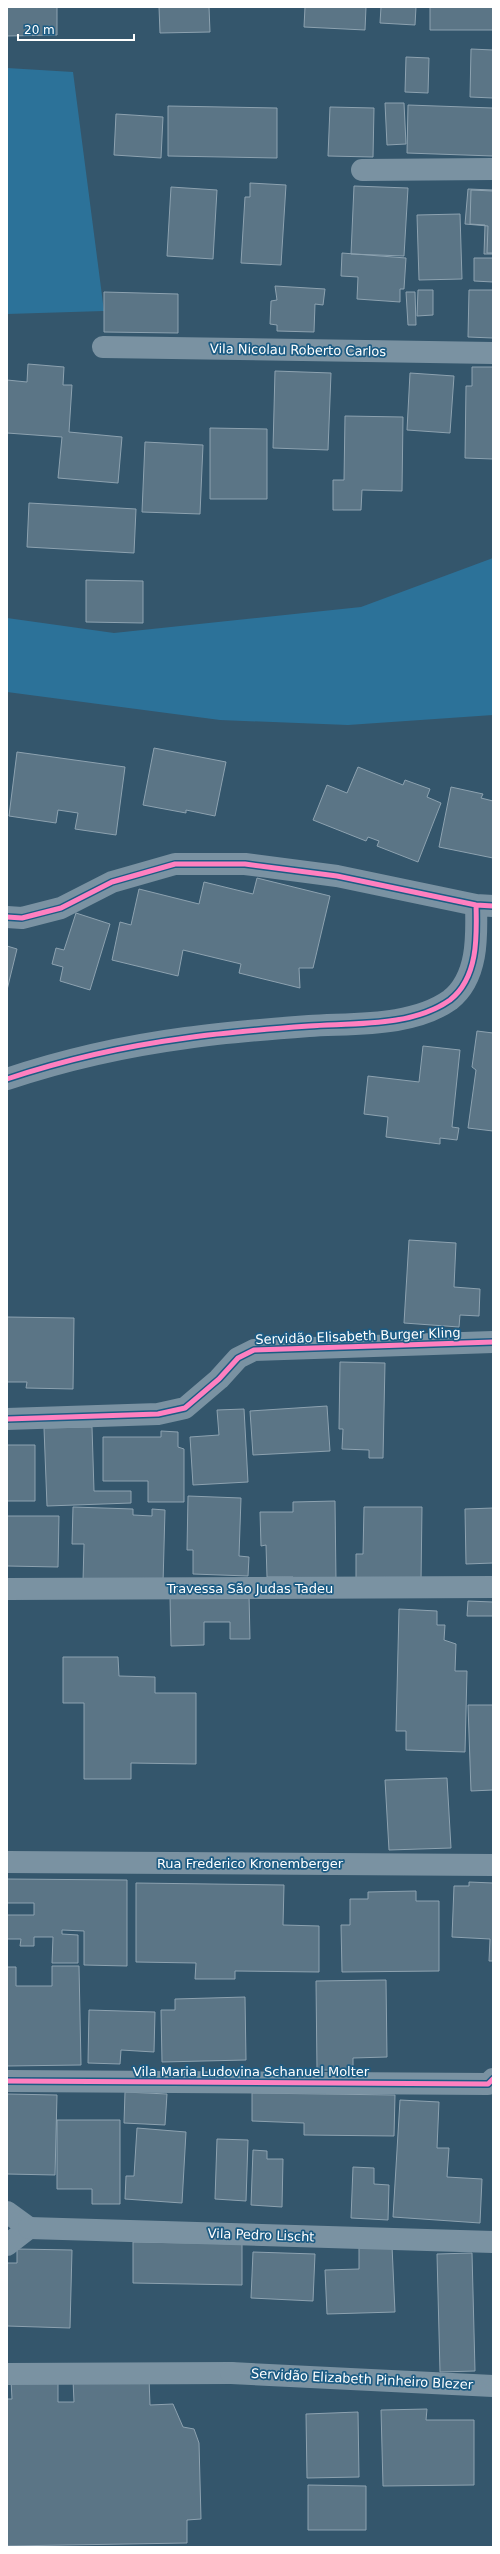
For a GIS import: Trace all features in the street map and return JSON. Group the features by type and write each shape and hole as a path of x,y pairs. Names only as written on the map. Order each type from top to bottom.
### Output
{"street":[{"path":"362,170 493,169"},
{"name":"Vila Nicolau Roberto Carlos","path":"103,348 493,353"},
{"path":"7,917 22,918 60,908 112,882 174,864 245,864 330,875 485,905 477,932 473,964 463,984 451,999 433,1010 392,1020 185,1038 49,1065 7,1079"},
{"name":"Servidão Elisabeth Burger Kling","path":"7,1419 158,1414 185,1408 219,1379 238,1358 254,1350 493,1342"},
{"name":"Travessa São Judas Tadeu","path":"7,1589 493,1587"},
{"name":"Rua Frederico Kronemberger","path":"7,1862 493,1865"},
{"name":"Vila Maria Ludovina Schanuel Molter","path":"7,2081 488,2084 493,2079"},
{"path":"7,2212 29,2228 7,2245"},
{"name":"Vila Pedro Lischt","path":"29,2228 493,2242"},
{"name":"Servidão Elizabeth Pinheiro Blezer","path":"7,2374 231,2373 493,2386"}],"shaded area":[{"path":"7,68 73,72 104,311 7,314"},
{"path":"493,558 493,715 348,725 220,720 7,692 7,618 114,633 361,607"}],"building":[{"path":"7,7 57,7 57,35 7,36"},
{"path":"159,7 209,7 210,32 160,33"},
{"path":"305,7 366,7 365,30 304,27"},
{"path":"381,7 416,7 415,25 380,23"},
{"path":"430,7 493,7 493,30 430,30"},
{"path":"471,49 493,50 493,98 470,97"},
{"path":"406,57 429,58 428,93 405,92"},
{"path":"385,103 404,103 406,144 387,145"},
{"path":"408,105 493,108 493,156 407,153"},
{"path":"168,106 277,108 277,158 168,156"},
{"path":"330,107 374,108 373,157 328,156"},
{"path":"116,114 163,117 161,158 114,155"},
{"path":"250,183 286,185 281,265 241,263 245,197 250,197"},
{"path":"354,186 408,188 404,256 351,254"},
{"path":"171,187 217,190 213,259 167,256"},
{"path":"468,189 493,190 493,253 487,253 488,226 465,224"},
{"path":"471,190 493,191 493,254 484,254 485,225 470,224"},
{"path":"460,214 462,279 419,280 417,215"},
{"path":"342,253 406,258 404,289 400,289 400,302 357,299 358,277 341,276"},
{"path":"474,258 493,258 493,282 474,281"},
{"path":"275,286 325,289 323,305 315,304 314,332 277,331 277,325 270,324 271,301 277,300"},
{"path":"418,290 433,290 433,315 417,316"},
{"path":"469,290 493,290 493,338 468,337"},
{"path":"104,292 178,294 178,333 104,332"},
{"path":"406,292 415,292 416,325 408,325"},
{"path":"28,364 64,367 63,385 72,385 69,432 122,437 118,483 58,478 62,437 7,433 7,380 27,382"},
{"path":"472,367 493,367 493,459 465,458 466,386 472,386"},
{"path":"275,371 331,373 328,450 273,448"},
{"path":"410,373 454,376 450,433 407,430"},
{"path":"345,416 403,417 402,491 362,490 361,510 333,510 333,480 344,480"},
{"path":"210,428 267,429 267,499 210,499"},
{"path":"145,442 203,445 200,514 142,512"},
{"path":"29,503 136,509 134,553 27,547"},
{"path":"86,580 143,581 143,623 86,622"},
{"path":"154,748 226,762 215,816 186,810 186,813 143,805"},
{"path":"17,752 125,767 116,835 75,829 78,813 58,810 56,823 9,816"},
{"path":"358,767 403,785 405,780 430,789 427,797 441,803 418,862 377,846 379,841 368,837 366,841 313,820 327,785 347,793"},
{"path":"451,787 483,794 481,798 493,801 493,858 439,847"},
{"path":"257,878 330,896 313,968 299,968 300,988 239,973 241,964 183,950 178,976 112,960 120,922 131,925 139,889 199,904 204,882 253,894"},
{"path":"76,913 110,924 90,990 60,981 63,967 52,964 56,948 64,950"},
{"path":"7,946 17,949 7,990"},
{"path":"477,1031 493,1033 493,1131 468,1128 476,1070 472,1067"},
{"path":"423,1046 460,1050 452,1127 459,1128 457,1140 440,1138 440,1144 386,1137 388,1117 364,1114 368,1076 419,1082"},
{"path":"409,1240 456,1243 454,1287 480,1289 479,1316 460,1315 459,1327 404,1323"},
{"path":"7,1317 74,1318 73,1389 26,1388 27,1382 7,1382"},
{"path":"340,1362 385,1363 383,1458 369,1458 369,1450 342,1449 343,1429 339,1429"},
{"path":"327,1406 330,1451 253,1455 250,1411"},
{"path":"244,1409 248,1482 193,1485 190,1437 219,1435 217,1410"},
{"path":"92,1427 94,1491 131,1491 131,1503 47,1506 44,1428"},
{"path":"161,1431 178,1432 178,1447 184,1449 184,1502 148,1502 148,1481 103,1481 103,1437 161,1437"},
{"path":"7,1445 35,1445 35,1501 7,1501"},
{"path":"188,1496 241,1498 239,1556 249,1557 248,1576 193,1574 193,1550 187,1550"},
{"path":"335,1501 336,1581 295,1581 293,1577 267,1577 266,1545 261,1546 260,1512 293,1512 293,1502"},
{"path":"73,1507 133,1509 133,1515 152,1516 152,1509 165,1510 163,1584 83,1581 84,1544 72,1544"},
{"path":"364,1507 422,1507 421,1582 356,1582 356,1554 363,1554"},
{"path":"493,1508 493,1563 466,1564 465,1509"},
{"path":"7,1516 59,1516 58,1567 7,1566"},
{"path":"249,1595 250,1639 230,1639 230,1622 204,1622 204,1645 171,1646 170,1596"},
{"path":"468,1601 493,1602 493,1616 467,1616"},
{"path":"399,1609 437,1611 437,1625 445,1625 444,1640 456,1644 455,1671 467,1671 465,1752 406,1750 406,1731 396,1731"},
{"path":"63,1657 118,1657 119,1676 155,1677 155,1693 196,1693 196,1764 131,1763 131,1779 84,1779 84,1703 63,1703"},
{"path":"468,1705 493,1705 493,1790 471,1791"},
{"path":"447,1778 451,1848 389,1850 385,1780"},
{"path":"7,1879 127,1880 127,1966 84,1965 84,1931 62,1930 62,1934 78,1935 78,1963 52,1963 53,1937 34,1937 34,1946 20,1946 21,1939 7,1939 7,1915 34,1915 34,1903 7,1903"},
{"path":"469,1882 493,1883 493,1961 489,1961 490,1939 452,1937 454,1886 469,1886"},
{"path":"136,1883 284,1885 283,1925 319,1926 319,1972 235,1971 235,1979 195,1979 196,1963 136,1962"},
{"path":"416,1891 416,1901 439,1901 439,1971 342,1972 341,1925 350,1925 350,1899 368,1899 368,1892"},
{"path":"52,1966 79,1966 81,2065 7,2066 7,1967 16,1967 16,1986 52,1986"},
{"path":"386,1980 387,2057 353,2058 353,2070 317,2070 316,1981"},
{"path":"245,1997 246,2060 162,2062 161,2010 175,2010 175,1999"},
{"path":"89,2010 155,2012 154,2052 121,2050 120,2064 88,2063"},
{"path":"125,2092 167,2094 165,2125 124,2123"},
{"path":"252,2093 395,2095 394,2136 304,2135 304,2123 252,2121"},
{"path":"7,2094 57,2095 55,2175 7,2174"},
{"path":"400,2100 439,2102 437,2148 449,2148 447,2177 482,2179 480,2223 393,2217"},
{"path":"57,2120 120,2120 120,2204 92,2204 92,2189 57,2189"},
{"path":"137,2128 186,2132 182,2203 125,2199 126,2176 134,2176"},
{"path":"217,2139 248,2140 246,2201 215,2199"},
{"path":"253,2150 267,2151 267,2159 283,2159 282,2207 251,2205"},
{"path":"353,2167 374,2168 374,2184 389,2185 388,2220 351,2218"},
{"path":"133,2242 242,2244 242,2285 133,2283"},
{"path":"392,2246 395,2312 327,2314 325,2270 359,2269 359,2247"},
{"path":"17,2249 72,2250 70,2328 7,2326 7,2263 17,2263"},
{"path":"253,2252 315,2254 313,2301 251,2298"},
{"path":"472,2253 475,2371 440,2372 437,2254"},
{"path":"149,2378 150,2405 173,2404 183,2427 194,2429 199,2443 201,2519 187,2520 187,2543 7,2546 7,2399 12,2399 11,2380 58,2379 58,2402 74,2402 73,2380"},
{"path":"427,2409 426,2420 474,2420 474,2485 383,2486 381,2410"},
{"path":"358,2412 359,2477 307,2478 306,2414"},
{"path":"308,2485 366,2486 366,2530 308,2530"}],"cycle path":[{"path":"7,917 22,918 61,908 112,882 175,864 245,864 337,876 476,905 493,906"},
{"path":"7,1079 118,1049 163,1041 248,1031 382,1022 418,1015 435,1009 450,1000 459,991 471,969 476,943 476,905"},
{"path":"7,1419 158,1414 185,1408 219,1379 238,1358 254,1350 493,1342"},
{"path":"7,2081 488,2084 493,2079"}]}
